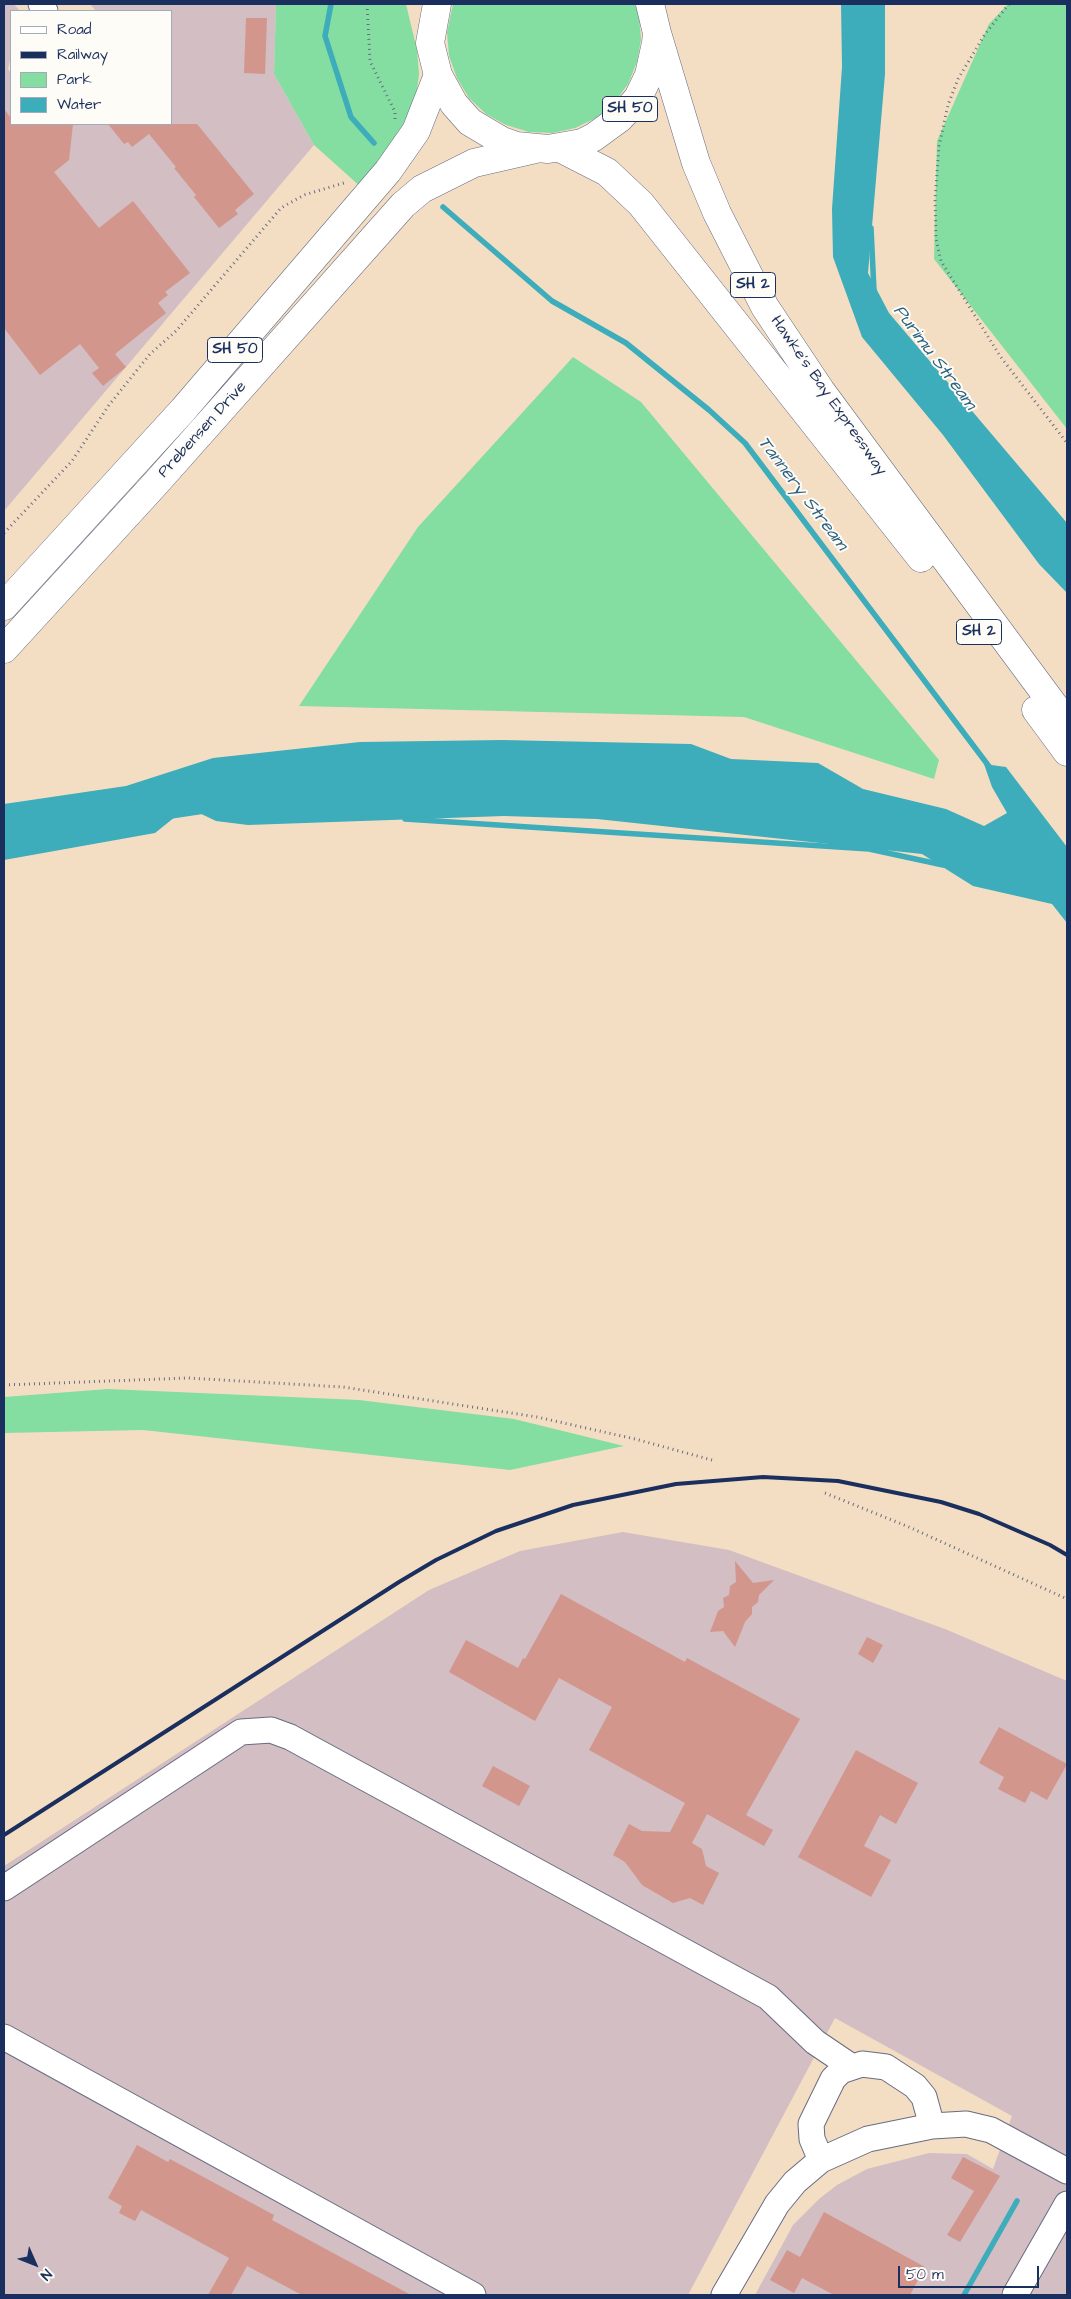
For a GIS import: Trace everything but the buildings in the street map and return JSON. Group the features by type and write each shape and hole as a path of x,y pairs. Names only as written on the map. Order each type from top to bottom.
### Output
{"main road":[{"name":"SH 2","path":"421,4 438,75 454,104 470,122 502,141 516,146 548,148"},
{"path":"430,43 437,4"},
{"name":"SH 2","path":"650,4 657,33"},
{"name":"SH 50","path":"548,148 594,138 631,108 649,75 657,33"},
{"name":"Hawke's Bay Expressway","path":"657,33 696,163 717,212 765,307 821,391 1067,723"},
{"name":"Prebensen Drive","path":"4,606 183,410 388,171 416,130 438,75"},
{"name":"Hawke's Bay Expressway","path":"548,148 607,172 641,204 906,537 1067,752"},
{"name":"Prebensen Drive","path":"4,649 156,483 403,205 422,190 474,163 548,148"}],"street":[{"path":"4,1888 241,1732 271,1730 299,1742 768,1997 816,2042 852,2067"},
{"path":"4,2037 473,2295"},
{"path":"821,2160 812,2140 811,2124 834,2079 841,2071 852,2067 862,2064 886,2067 915,2086 924,2097 932,2126"},
{"path":"724,2295 776,2204 795,2182 821,2160 868,2138 932,2126 966,2124 991,2130 1067,2171"},
{"path":"1015,2295 1067,2204"}],"path":[{"path":"367,4 370,61 395,112 394,127"},
{"path":"1009,4 985,34 958,79 948,105 939,146 935,200 936,239 941,261 1000,356 1067,444"},
{"path":"4,533 72,461 109,405 150,354 176,331 282,208 304,195 341,185 353,178"},
{"path":"4,1385 188,1378 344,1386 537,1417 635,1439 712,1460"},
{"path":"825,1493 918,1531 1067,1599"}],"shaded area":[{"path":"4,4 14,4 19,10 10,10 10,60 8,69 10,72 10,125 172,125 172,10 95,10 90,4 276,4 274,74 314,145 4,511"},
{"path":"623,1532 729,1550 945,1629 1067,1681 1067,2295 755,2295 793,2225 819,2199 837,2185 867,2169 929,2153 967,2154 993,2169 1012,2116 835,2018 688,2295 4,2295 4,1866 429,1590 520,1551"}],"green space":[{"path":"276,4 406,4 417,50 419,74 416,98 397,136 362,188 314,145 274,74"},
{"path":"453,4 635,4 639,16 641,39 637,62 628,84 614,103 596,118 575,128 552,133 529,132 506,125 486,114 469,98 457,78 449,56 447,32"},
{"path":"1008,4 1067,4 1067,429 934,259 937,141 989,24"},
{"path":"573,357 641,402 939,760 934,779 744,717 299,706 418,527"},
{"path":"108,1389 359,1400 514,1419 624,1446 510,1470 143,1430 4,1433 4,1397"}],"water":[{"path":"841,4 885,4 885,74 868,273 889,313 1067,523 1067,593 1039,564 943,435 862,337 833,257 832,209 842,67"},
{"path":"502,740 691,744 731,759 818,763 863,789 946,809 984,826 1007,813 992,787 984,764 1006,767 1067,847 1067,923 1052,904 973,886 922,854 597,819 504,816 248,825 216,821 193,810 175,817 155,833 4,860 4,804 126,786 213,758 360,742"}],"waterway":[{"name":"Tannery Stream","path":"331,4 325,36 351,117 374,143"},
{"name":"Tannery Stream","path":"443,207 552,301 626,343 709,410 745,443 991,769"},
{"name":"Purimu Stream","path":"871,228 874,291"},
{"path":"171,816 204,811"},
{"path":"405,819 869,849 943,865"},
{"path":"964,2295 1017,2201"}],"railway":[{"path":"4,1835 436,1560 496,1531 573,1505 676,1484 763,1477 838,1481 941,1502 979,1514 1050,1545 1067,1555"}]}
